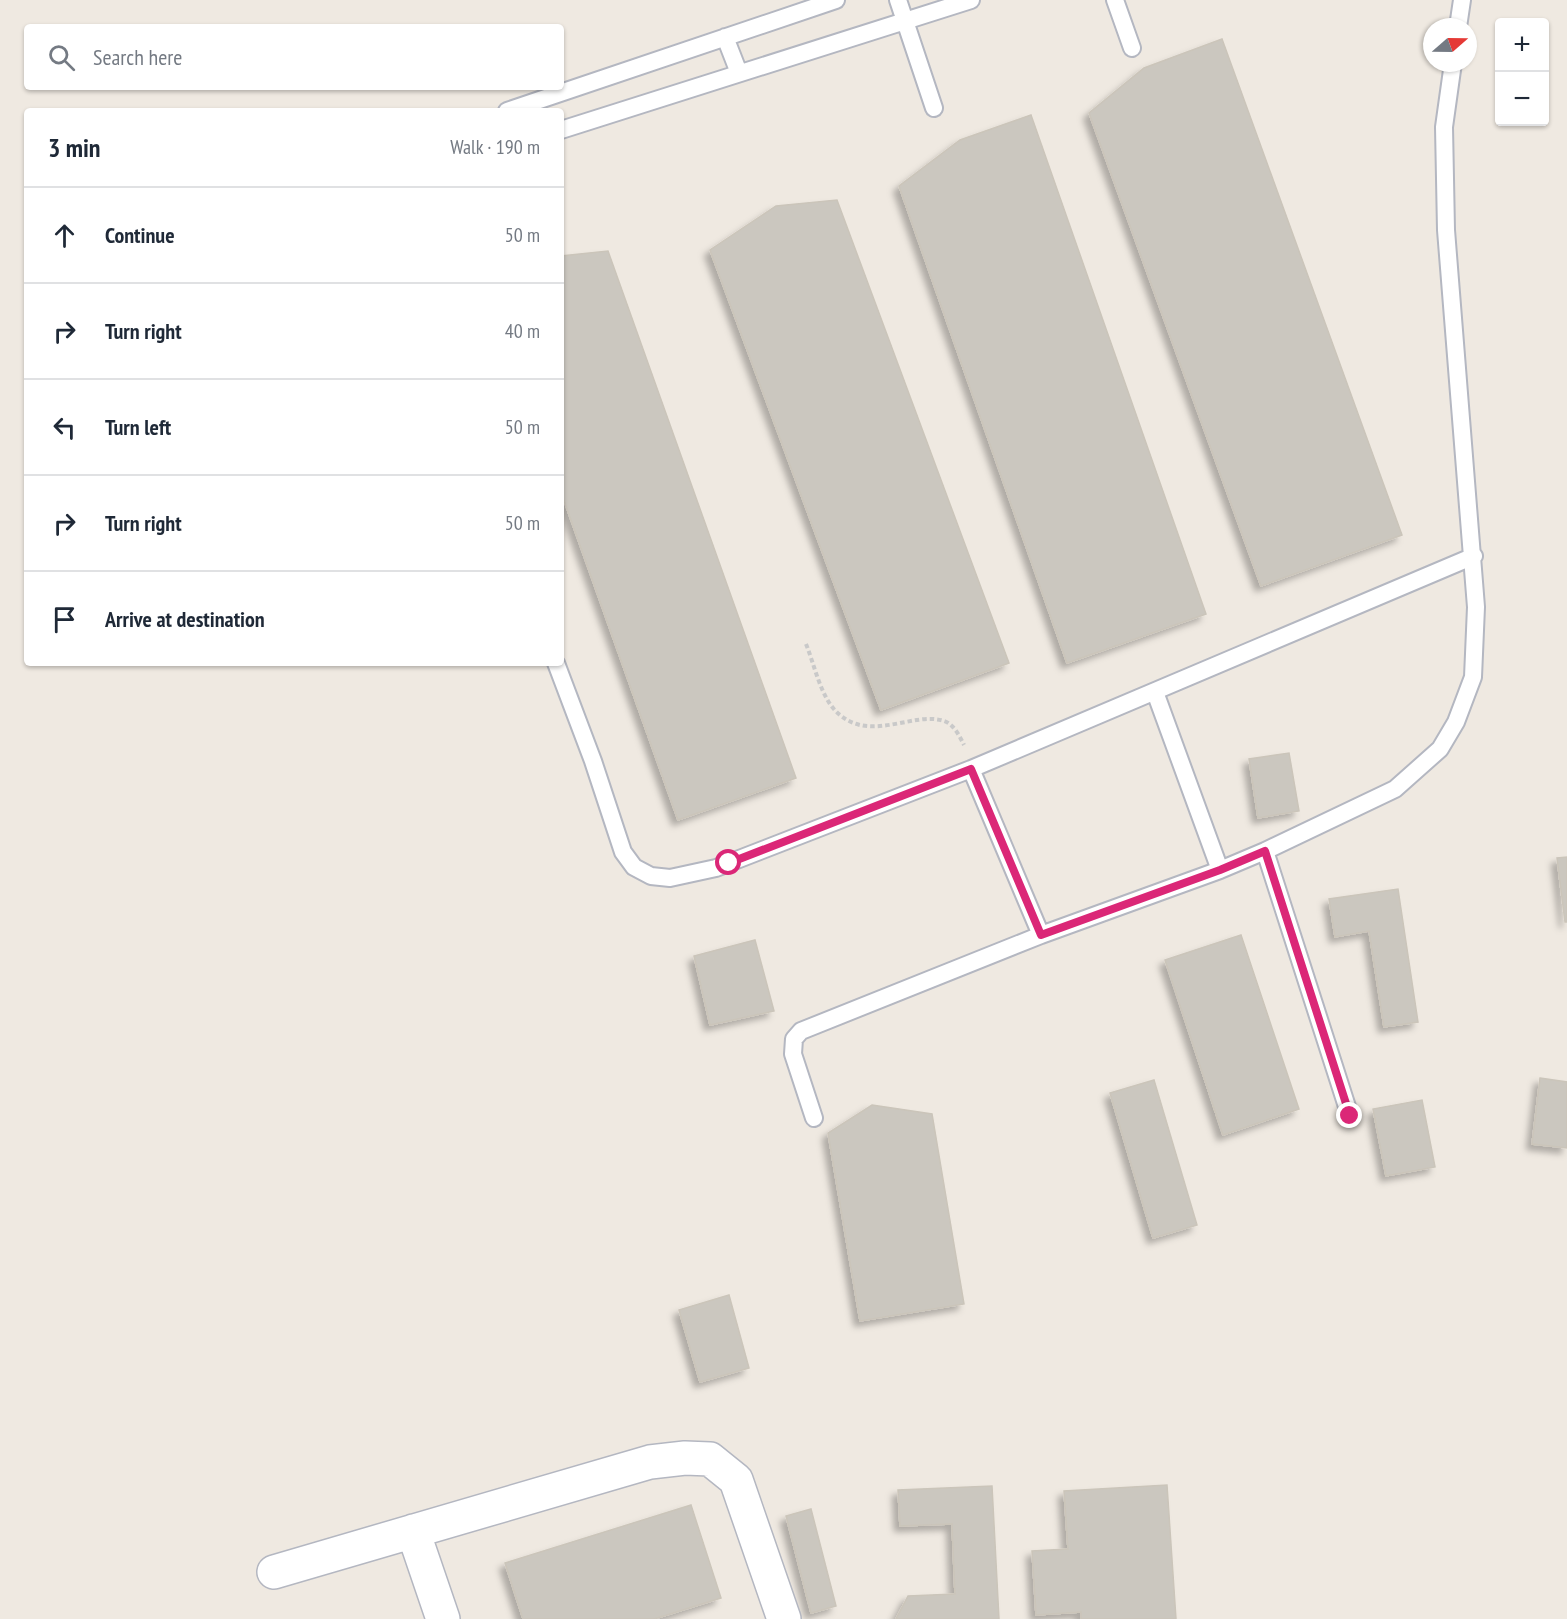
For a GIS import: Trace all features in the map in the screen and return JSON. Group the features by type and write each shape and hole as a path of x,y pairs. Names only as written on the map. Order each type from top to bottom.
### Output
{"street":[{"path":"274,1572 650,1462 685,1458 710,1459 736,1480 782,1618"},
{"path":"413,1531 442,1619"}],"lane":[{"path":"516,108 836,0"},
{"path":"898,0 934,108"},
{"path":"564,129 905,23 971,0"},
{"path":"1115,0 1132,48"},
{"path":"1459,18 1462,0"},
{"path":"724,37 740,73"},
{"path":"814,1118 794,1054 794,1039 801,1031 1041,935 1220,870 1265,851 1395,789 1440,749 1456,722 1473,677 1476,607 1474,556 1468,524 1446,230 1444,127 1452,72"},
{"path":"557,666 593,761 623,852 634,867 651,876 670,878 716,868 971,769 1474,556"},
{"path":"1155,692 1220,870"},
{"path":"971,769 1041,935"},
{"path":"1265,851 1350,1116"}],"path":[{"path":"806,644 828,700 840,715 857,725 885,726 920,721 945,721 956,730 971,769"}],"building":[{"path":"1222,39 1402,535 1261,586 1089,113 1144,68"},
{"path":"1031,115 1206,614 1067,663 899,186 960,140"},
{"path":"837,200 1009,663 881,710 710,250 776,206"},
{"path":"608,251 796,778 678,820 564,500 564,256"},
{"path":"1289,753 1299,811 1258,818 1249,759"},
{"path":"1567,857 1567,922 1565,922 1557,858"},
{"path":"1398,889 1418,1022 1384,1027 1369,931 1335,937 1329,899"},
{"path":"1241,935 1299,1109 1223,1135 1165,960"},
{"path":"755,940 774,1011 710,1025 694,956"},
{"path":"1540,1078 1567,1082 1567,1148 1532,1144"},
{"path":"1154,1080 1197,1225 1153,1238 1110,1093"},
{"path":"1422,1100 1435,1167 1386,1176 1373,1109"},
{"path":"872,1105 932,1114 964,1304 860,1321 828,1133"},
{"path":"729,1295 749,1368 700,1382 679,1310"},
{"path":"1167,1485 1176,1619 1081,1619 1081,1612 1036,1615 1032,1551 1068,1549 1064,1491"},
{"path":"992,1486 999,1619 896,1619 908,1596 955,1594 952,1524 900,1526 898,1490"},
{"path":"691,1505 721,1598 654,1619 523,1619 505,1563"},
{"path":"811,1509 836,1606 811,1613 786,1516"}],"route":[{"path":"729,863 971,769 1041,935 1220,870 1265,851 1350,1116"}]}
